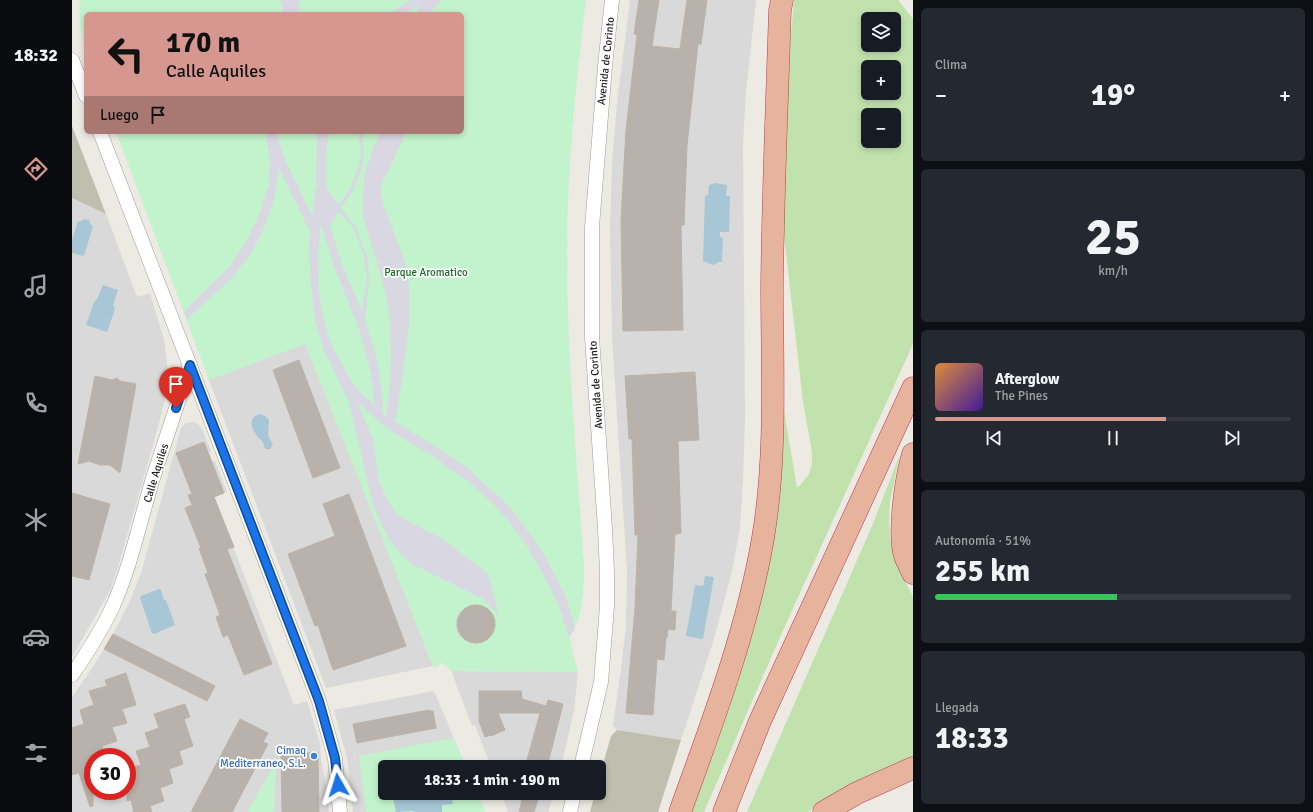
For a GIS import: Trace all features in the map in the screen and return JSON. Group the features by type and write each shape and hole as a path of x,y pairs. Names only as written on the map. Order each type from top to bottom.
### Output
{"highway":[{"path":"680,812 709,731 746,618 755,582 769,498 772,444 773,199 780,10 782,0"},
{"path":"724,812 760,721 913,388"},
{"path":"913,454 904,502 902,535 905,555 913,573"},
{"path":"824,812 857,793 913,768"}],"street":[{"name":"Avenida de Corinto","path":"582,760 601,682 606,614 607,572 605,529 592,337 592,227 604,66 612,0"},
{"path":"72,60 84,91"},
{"path":"101,134 319,701 335,758 340,812"},
{"name":"Calle Aquiles","path":"72,674 89,649 106,619 118,593 136,541 153,479 190,365"},
{"path":"570,812 573,800"}],"shaded area":[{"path":"280,0 300,0 298,12 282,12"},
{"path":"411,0 442,0 430,12 417,12 419,5 407,12 392,12"},
{"path":"630,0 756,0 746,92 743,143 745,416 740,528 732,571 714,639 681,740 617,730 613,725 626,626 627,571 612,337 610,227 612,162 617,103"},
{"path":"72,126 106,214 72,198"},
{"path":"266,134 277,134 280,146 289,168 312,216 316,185 317,134 329,134 326,154 326,185 328,191 339,205 350,189 357,172 361,156 358,134 362,134 364,153 362,168 353,191 341,208 356,228 368,259 369,281 365,321 375,352 382,391 383,414 386,416 389,396 391,360 390,322 388,305 380,272 363,217 363,194 365,172 379,134 404,134 381,185 381,196 384,206 407,270 409,289 409,324 403,375 395,421 465,466 509,506 541,549 567,600 575,629 569,637 558,604 549,585 527,546 508,520 468,481 454,471 453,472 436,458 386,428 357,402 373,439 379,482 389,503 397,514 444,540 488,574 501,623 497,613 483,599 414,565 403,557 388,538 373,505 349,402 324,350 315,321 309,256 310,232 279,168 274,199 269,214 261,235 249,256 233,277 187,319 184,311 229,267 247,240 260,213 269,184 270,162","holes":["339,211 354,229 363,253 367,277 362,312 342,265 330,225","321,224 334,267 357,323 367,356 375,406 351,381 330,342 322,313 319,291 318,251"]},
{"path":"72,198 106,214 137,297 150,293 164,340 168,371 165,399 157,431 110,591 72,657"},
{"path":"305,343 433,666 326,688 209,380"},
{"path":"193,422 198,424 202,429 211,451 209,453 212,461 215,461 227,492 214,497 294,705 307,701 320,743 321,760 327,790 329,812 72,812 72,697 93,667 113,634 129,603 141,573 181,428 186,423"},
{"path":"452,671 578,672 574,711 563,760 488,760 475,725 472,726"},
{"path":"434,691 463,760 378,760 378,800 480,800 485,812 353,812 347,758 334,710"},
{"path":"617,730 681,740 658,812 590,812 593,800 606,800 606,760 604,760 611,736"},
{"path":"504,800 552,800 548,812 508,812"}],"green space":[{"name":"Parque Aromatico","path":"80,0 586,0 570,158 567,220 567,291 584,566 582,603 578,620 569,637 578,672 452,671 442,663 435,668 433,666 305,344 209,380 117,134 464,134 464,12 84,12 84,43 79,13"},
{"path":"794,0 898,0 913,19 913,344 780,637 704,812 690,812 720,727 783,405 797,488 809,474 812,463 812,452 803,402 784,235 784,136"},
{"path":"900,454 890,502 889,522 891,544 899,569 913,597 913,759 817,805 808,812 747,812 872,526"},
{"path":"453,738 463,760 378,760 378,800 480,800 485,812 366,812 359,756"},
{"path":"276,762 274,812 247,812"}],"water":[{"path":"716,183 727,185 726,196 730,196 729,232 720,232 720,237 723,238 722,262 713,265 703,261 705,196 708,195 709,185"},
{"path":"84,219 89,220 93,226 84,256 72,253 72,240 78,221 80,222"},
{"path":"103,285 118,290 113,305 115,309 107,332 86,325 94,302 97,299"},
{"path":"259,414 265,416 269,420 268,435 273,445 270,449 266,449 264,447 263,442 252,428 252,420"},
{"path":"705,576 714,577 703,639 686,636 695,585 703,586"},
{"path":"159,589 161,590 164,600 166,600 175,625 154,634 152,633 140,598 141,596"},
{"path":"393,800 452,800 453,804 442,805 442,812 396,812"}],"building":[{"path":"639,0 659,0 652,46 680,49 687,0 707,0 701,44 698,44 687,145 684,225 681,225 683,330 623,331 621,220 626,130 637,35 634,34"},
{"path":"299,360 340,468 313,478 273,370"},
{"path":"695,372 699,440 678,441 681,533 675,534 671,611 676,611 675,630 668,629 664,660 657,659 653,715 626,713 635,608 638,535 635,535 632,439 629,439 625,376"},
{"path":"95,376 112,380 117,378 120,381 136,384 120,473 110,465 100,465 89,461 78,464"},
{"path":"204,442 224,493 214,497 234,547 227,549 272,664 244,675 228,635 223,637 216,617 220,615 205,574 208,573 199,548 201,548 185,508 192,505 188,495 192,494 176,453"},
{"path":"72,493 110,504 89,580 72,576"},
{"path":"349,494 406,646 333,670 318,625 315,626 288,554 335,536 323,504"},
{"path":"472,605 480,605 490,610 494,617 494,631 490,638 480,643 472,643 462,638 460,635 457,628 457,620 462,610 465,608"},
{"path":"113,634 215,686 207,701 104,649"},
{"path":"126,673 136,705 122,709 127,723 112,727 117,741 102,746 103,748 84,748 84,788 79,773 72,775 72,728 84,724 80,710 94,705 89,691 107,686 105,680"},
{"path":"479,691 521,691 522,699 546,706 548,700 563,704 549,760 527,760 540,713 498,713 505,730 485,737 479,721"},
{"path":"185,704 190,717 184,719 193,746 179,751 183,764 169,769 173,783 160,788 164,801 150,806 152,812 134,812 131,800 136,800 136,766 141,765 136,751 150,747 145,733 159,728 154,714"},
{"path":"429,710 433,711 436,728 357,743 353,724"},
{"path":"240,719 268,733 263,742 268,744 258,763 232,812 191,812"},
{"path":"281,753 318,753 319,812 282,812"},
{"path":"88,800 93,800 93,806 90,807"},
{"path":"522,800 538,800 534,812 519,812"}],"place":[{"name":"Cimaq Mediterraneo, S.L.","path":"314,756"}],"route":[{"path":"176,408 190,365 319,701 335,758 338,785"}]}
